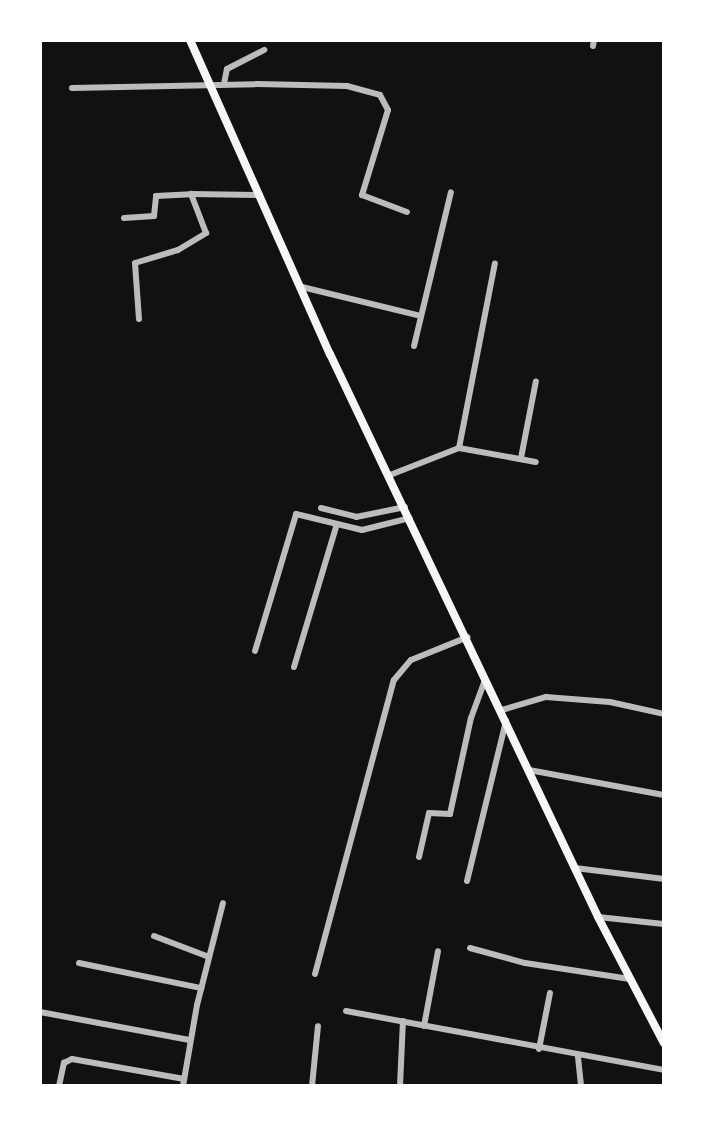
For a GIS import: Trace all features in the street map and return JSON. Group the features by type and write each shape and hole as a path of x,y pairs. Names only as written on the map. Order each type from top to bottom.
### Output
{"main road":[{"path":"190,40 302,287 598,917 664,1043"}],"street":[{"path":"224,84 227,69 264,50"},
{"path":"72,88 210,83 347,86 385,97 388,110 362,195 407,212"},
{"path":"414,346 451,192"},
{"path":"139,319 135,263 178,250 206,233 191,194"},
{"path":"124,218 154,216 156,196 261,195"},
{"path":"459,448 495,263"},
{"path":"302,287 421,316"},
{"path":"521,458 536,381"},
{"path":"390,475 459,448 536,462"},
{"path":"321,508 356,517 405,507"},
{"path":"255,651 296,514 362,530 410,518"},
{"path":"294,667 337,524"},
{"path":"315,974 394,680 411,660 469,637"},
{"path":"419,857 429,813 450,814 471,718 486,676"},
{"path":"502,710 546,697 610,702 664,714"},
{"path":"467,881 506,721"},
{"path":"529,770 664,795"},
{"path":"575,868 664,879"},
{"path":"59,1086 64,1063 72,1059 184,1082 189,1040 223,903"},
{"path":"598,917 664,924"},
{"path":"154,936 209,957"},
{"path":"470,948 525,963 630,979"},
{"path":"424,1026 438,951"},
{"path":"79,963 201,988"},
{"path":"539,1049 550,993"},
{"path":"346,1011 578,1057 664,1070"},
{"path":"40,1012 189,1040"},
{"path":"400,1086 403,1021"},
{"path":"312,1086 318,1026"},
{"path":"578,1057 581,1086"}]}
